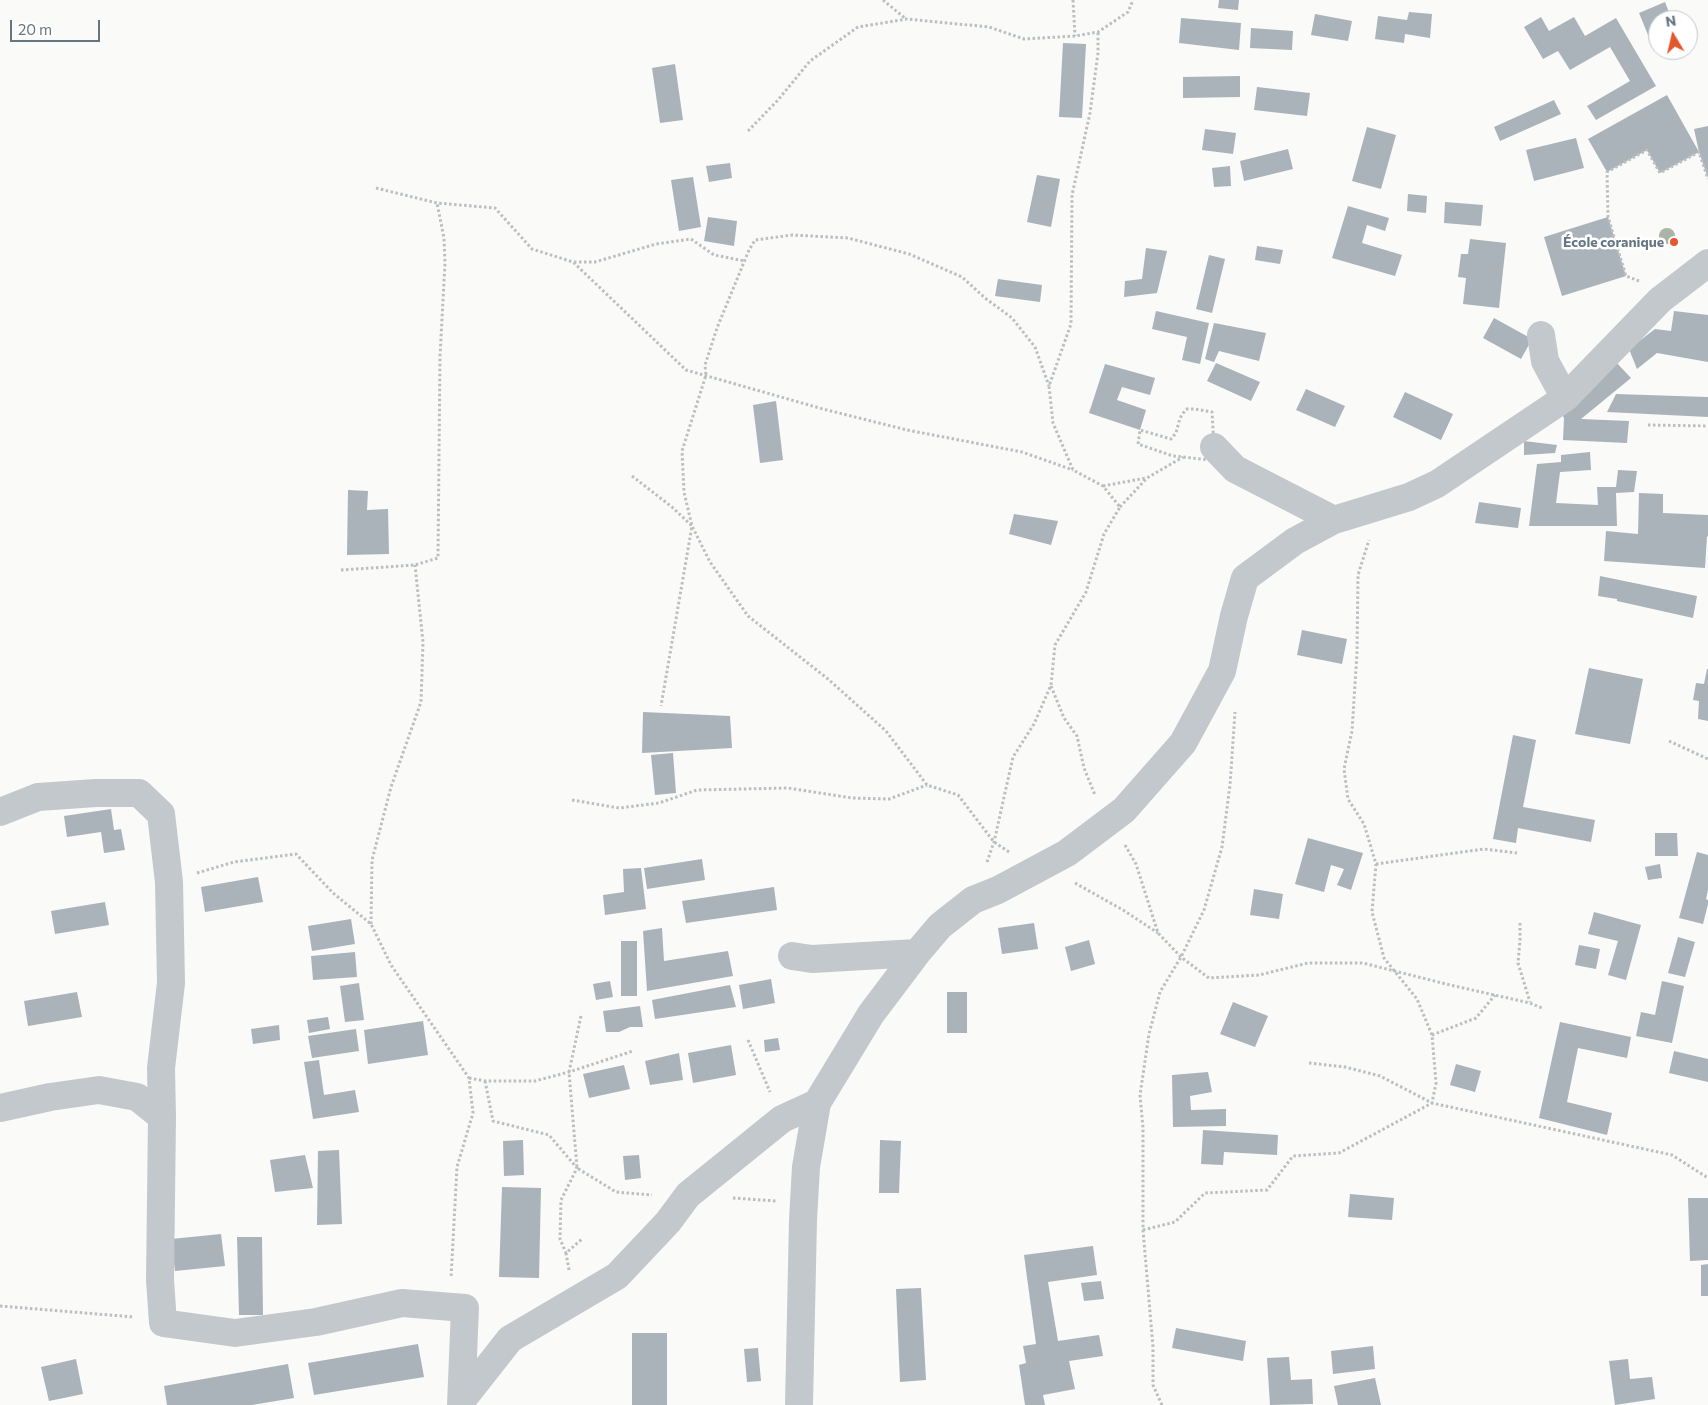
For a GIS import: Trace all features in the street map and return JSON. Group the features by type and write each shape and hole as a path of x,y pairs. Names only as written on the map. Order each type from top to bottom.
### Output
{"street":[{"path":"799,1405 806,1167 817,1103 871,1014 917,953 940,926 973,900 998,890 1067,852 1124,810 1183,743 1222,671 1234,616 1245,578 1295,541 1334,520 1409,497 1438,484 1565,398 1667,294 1708,263"},
{"path":"1542,335 1545,361 1565,398"},
{"path":"1214,447 1235,469 1334,520"},
{"path":"0,812 38,797 96,793 139,793 161,814 169,882 171,983 161,1068 160,1280 163,1323 235,1332 316,1322 402,1303 464,1308 461,1403"},
{"path":"792,956 812,959 917,953"},
{"path":"0,1108 50,1097 99,1090 137,1097 162,1117"},
{"path":"461,1403 510,1339 617,1276 668,1222 688,1195 782,1118 817,1103"}],"path":[{"path":"884,0 906,19"},
{"path":"1073,0 1074,36"},
{"path":"748,131 778,100 810,61 858,27 906,19 990,27 1024,39 1074,36 1098,32 1128,12 1133,0"},
{"path":"1049,386 1071,324 1073,262 1072,195 1090,113 1098,53 1098,32"},
{"path":"1667,294 1626,276 1608,217 1607,172 1647,150 1660,174 1699,152 1708,178"},
{"path":"376,188 437,203 495,208 532,249 573,262 595,262 656,244 691,239 714,255 745,261"},
{"path":"341,570 415,565 438,558 440,356 445,263 444,238 437,203"},
{"path":"1073,470 1053,423 1049,386 1035,347 1012,318 985,298 962,277 909,254 848,238 792,234 755,240 717,328 705,365 706,375 682,451 684,492 692,526 710,562 748,616 828,679 886,731 928,785 958,796 994,842 1034,870 1072,881 1123,910 1158,933 1181,957 1209,978 1259,975 1308,963 1363,963 1450,985 1530,1002 1544,1009"},
{"path":"573,262 686,370 906,430 1022,452 1073,470 1103,486 1120,507"},
{"path":"1186,409 1212,412 1214,447 1211,460 1183,457 1173,456 1138,444 1140,430 1171,439 1176,433 1180,418 1186,409"},
{"path":"1648,425 1708,426"},
{"path":"973,900 994,842 1013,757 1034,724 1051,685 1055,645 1086,592 1104,534 1120,507 1146,478 1183,457"},
{"path":"632,476 692,526"},
{"path":"1103,486 1146,478"},
{"path":"1380,506 1358,575 1357,653 1352,721 1344,769 1348,799 1364,824 1376,864 1372,912 1384,958 1417,999 1432,1035 1436,1083 1432,1103"},
{"path":"661,706 692,526"},
{"path":"371,924 372,860 391,787 421,702 423,642 415,565"},
{"path":"1051,685 1064,718 1078,736 1084,768 1092,791 1111,819 1136,864 1158,933"},
{"path":"1162,1405 1153,1385 1153,1347 1143,1230 1143,1137 1140,1095 1149,1034 1160,992 1181,957 1204,910 1222,847 1230,785 1235,710"},
{"path":"1669,741 1708,759"},
{"path":"572,800 619,808 659,803 697,790 788,788 852,798 889,799 928,785"},
{"path":"1376,864 1484,849 1517,853"},
{"path":"169,882 234,862 296,854 333,893 371,924 391,965 469,1078 472,1113 457,1167 451,1281 464,1308"},
{"path":"1520,923 1518,963 1530,1002"},
{"path":"1432,1035 1476,1018 1495,994"},
{"path":"566,1253 560,1238 561,1200 576,1168 569,1072 581,1016"},
{"path":"469,1078 485,1081 535,1081 633,1051"},
{"path":"1309,1063 1345,1067 1380,1076 1432,1103 1672,1155 1708,1178"},
{"path":"485,1081 493,1121 549,1135 576,1168 616,1192 639,1195 688,1195 804,1202"},
{"path":"1143,1230 1175,1222 1205,1193 1268,1190 1293,1156 1339,1153 1432,1103"},
{"path":"0,1306 135,1317 163,1323"}],"building":[{"path":"1219,0 1239,0 1238,10 1218,8"},
{"path":"1665,2 1668,10 1648,10 1648,35 1639,13"},
{"path":"1409,12 1432,14 1430,38 1405,34 1404,43 1375,39 1378,16 1407,20"},
{"path":"1315,14 1352,21 1348,41 1311,35"},
{"path":"1541,17 1549,31 1574,17 1585,36 1616,18 1656,86 1596,120 1587,106 1630,81 1610,47 1570,70 1558,51 1543,59 1524,27"},
{"path":"1181,18 1241,23 1239,50 1179,43"},
{"path":"1251,28 1293,31 1292,50 1250,48"},
{"path":"1063,43 1086,44 1082,118 1059,117"},
{"path":"675,64 683,120 660,123 652,68"},
{"path":"1240,76 1240,97 1183,98 1183,77"},
{"path":"1257,87 1310,93 1307,116 1254,110"},
{"path":"1667,95 1699,152 1660,173 1647,150 1607,172 1588,139"},
{"path":"1554,100 1561,114 1500,141 1494,127"},
{"path":"1708,126 1708,178 1699,152 1694,129"},
{"path":"1367,127 1396,135 1381,189 1352,181"},
{"path":"1205,129 1236,133 1233,154 1202,150"},
{"path":"1576,138 1584,168 1534,181 1526,150"},
{"path":"1288,149 1293,169 1244,181 1240,161"},
{"path":"730,163 732,178 709,182 706,166"},
{"path":"1230,166 1231,186 1214,187 1212,168"},
{"path":"1037,175 1060,179 1051,227 1027,222"},
{"path":"693,177 701,227 679,231 671,180"},
{"path":"1408,194 1427,196 1426,213 1407,211"},
{"path":"1445,202 1483,205 1481,226 1444,223"},
{"path":"1348,206 1389,218 1385,231 1367,225 1362,243 1402,255 1395,276 1332,258"},
{"path":"708,217 737,221 734,246 704,241"},
{"path":"1608,217 1626,276 1562,296 1544,237"},
{"path":"1470,239 1506,243 1499,308 1463,304 1466,278 1458,277 1461,254 1468,254"},
{"path":"1257,246 1283,250 1280,264 1255,260"},
{"path":"1146,248 1167,251 1157,293 1124,297 1125,281 1142,279"},
{"path":"1209,255 1225,259 1212,313 1196,309"},
{"path":"998,279 1042,285 1040,302 995,296"},
{"path":"1156,311 1209,323 1200,364 1182,360 1187,337 1152,329"},
{"path":"1674,311 1708,315 1708,362 1657,353 1637,369 1629,349 1655,329 1671,331"},
{"path":"1494,318 1532,339 1521,359 1483,338"},
{"path":"1214,323 1266,333 1259,361 1219,351 1214,362 1205,359"},
{"path":"1615,361 1631,378 1581,419 1629,421 1627,443 1563,440 1564,418 1561,412"},
{"path":"1216,363 1260,382 1251,401 1207,381"},
{"path":"1105,364 1155,378 1150,395 1122,387 1117,400 1146,410 1140,430 1089,413"},
{"path":"1306,389 1345,406 1335,427 1296,410"},
{"path":"1405,392 1453,414 1441,440 1393,417"},
{"path":"1616,394 1708,397 1708,417 1607,412"},
{"path":"776,401 783,460 760,463 753,405"},
{"path":"1524,441 1557,445 1555,453 1524,455"},
{"path":"1590,452 1591,470 1560,472 1556,503 1598,505 1597,487 1616,487 1618,470 1637,471 1634,492 1616,493 1617,526 1529,526 1537,464 1561,462 1561,455"},
{"path":"348,490 368,491 367,510 388,509 389,554 347,555"},
{"path":"1639,493 1663,494 1663,513 1708,515 1705,568 1604,561 1606,531 1638,534"},
{"path":"1479,502 1521,508 1518,528 1475,523"},
{"path":"1014,514 1058,521 1051,545 1009,534"},
{"path":"1600,576 1697,596 1693,618 1598,596"},
{"path":"1302,630 1347,639 1342,664 1297,655"},
{"path":"1589,668 1643,679 1630,744 1575,734"},
{"path":"1707,669 1708,721 1698,719 1699,701 1693,700 1696,683 1704,684"},
{"path":"643,712 730,716 732,748 642,753"},
{"path":"1513,735 1536,740 1523,807 1595,820 1591,842 1518,828 1516,843 1493,839"},
{"path":"673,753 676,793 655,795 651,755"},
{"path":"111,809 114,830 121,829 125,850 104,853 101,832 67,837 64,816"},
{"path":"1655,833 1677,833 1678,856 1655,856"},
{"path":"1308,838 1363,853 1351,890 1337,885 1344,869 1331,865 1324,892 1295,884"},
{"path":"1697,852 1708,855 1708,890 1706,899 1708,904 1703,924 1679,918"},
{"path":"702,859 705,880 647,889 644,868"},
{"path":"1660,864 1662,878 1648,880 1645,867"},
{"path":"641,868 646,909 605,915 603,895 624,892 623,869"},
{"path":"258,877 263,902 205,912 201,887"},
{"path":"774,887 777,910 686,923 682,901"},
{"path":"1254,889 1283,894 1279,919 1250,915"},
{"path":"105,902 109,925 55,934 51,911"},
{"path":"1594,912 1641,925 1626,980 1608,975 1618,941 1588,934"},
{"path":"351,919 355,944 312,951 308,926"},
{"path":"1034,923 1038,949 1002,954 998,928"},
{"path":"662,928 664,961 728,951 733,976 647,991 643,931"},
{"path":"1678,937 1695,942 1685,977 1668,973"},
{"path":"1089,940 1095,964 1071,971 1065,947"},
{"path":"621,941 637,941 637,996 621,996"},
{"path":"1579,945 1600,949 1596,969 1575,965"},
{"path":"355,952 357,977 313,980 311,956"},
{"path":"771,979 775,1003 743,1009 739,985"},
{"path":"610,981 613,997 596,1000 593,984"},
{"path":"1662,981 1684,986 1672,1043 1636,1036 1641,1012 1655,1015"},
{"path":"359,983 364,1020 345,1022 340,986"},
{"path":"730,985 736,1007 655,1019 652,1000"},
{"path":"77,992 82,1017 28,1026 24,1001"},
{"path":"947,992 967,992 967,1033 947,1033"},
{"path":"1233,1002 1268,1016 1255,1047 1220,1034"},
{"path":"640,1006 643,1027 630,1027 619,1032 606,1032 603,1011"},
{"path":"328,1017 330,1029 309,1033 307,1020"},
{"path":"423,1021 428,1055 368,1064 364,1030"},
{"path":"1560,1022 1631,1037 1627,1058 1578,1048 1567,1102 1612,1113 1607,1135 1539,1118"},
{"path":"279,1025 280,1040 253,1044 251,1029"},
{"path":"356,1029 359,1051 312,1058 308,1036"},
{"path":"778,1038 780,1050 765,1052 764,1040"},
{"path":"731,1045 736,1075 693,1083 688,1053"},
{"path":"1674,1051 1708,1059 1708,1082 1669,1073"},
{"path":"679,1053 683,1080 650,1085 645,1061"},
{"path":"319,1060 324,1095 355,1090 359,1112 313,1119 304,1062"},
{"path":"1456,1064 1481,1071 1475,1092 1450,1085"},
{"path":"624,1065 630,1089 589,1098 583,1074"},
{"path":"1208,1072 1212,1092 1190,1096 1191,1110 1226,1109 1226,1126 1173,1127 1172,1075"},
{"path":"1203,1130 1278,1135 1277,1155 1224,1152 1223,1165 1201,1164"},
{"path":"523,1140 524,1175 504,1176 503,1141"},
{"path":"880,1140 901,1141 899,1193 879,1193"},
{"path":"339,1150 342,1224 317,1225 318,1151"},
{"path":"305,1155 313,1188 275,1192 270,1160"},
{"path":"639,1155 641,1178 625,1180 623,1156"},
{"path":"502,1187 541,1188 539,1278 499,1277"},
{"path":"1350,1194 1394,1198 1392,1220 1348,1217"},
{"path":"1688,1198 1708,1198 1708,1260 1690,1261"},
{"path":"221,1234 225,1266 175,1271 171,1239"},
{"path":"237,1237 262,1237 263,1315 239,1315"},
{"path":"1093,1246 1097,1275 1048,1282 1058,1341 1099,1335 1103,1356 1069,1361 1075,1389 1043,1395 1045,1405 1025,1405 1019,1365 1026,1363 1023,1346 1036,1344 1024,1255"},
{"path":"1708,1264 1708,1296 1701,1296 1701,1265"},
{"path":"1101,1281 1104,1299 1084,1301 1081,1283"},
{"path":"921,1288 926,1380 900,1382 896,1289"},
{"path":"1176,1328 1246,1341 1243,1361 1172,1348"},
{"path":"632,1333 667,1333 667,1405 632,1405"},
{"path":"418,1344 424,1377 314,1395 308,1363"},
{"path":"1373,1346 1375,1369 1333,1374 1331,1351"},
{"path":"758,1348 761,1381 747,1382 744,1349"},
{"path":"1289,1357 1291,1380 1312,1379 1313,1404 1270,1405 1267,1358"},
{"path":"76,1359 83,1394 49,1401 41,1367"},
{"path":"1628,1359 1630,1379 1652,1377 1655,1399 1615,1405 1609,1361"},
{"path":"288,1364 294,1398 252,1405 167,1405 164,1386"},
{"path":"1375,1378 1381,1405 1338,1405 1334,1386"}],"place":[{"name":"École coranique","path":"1674,242"}]}
